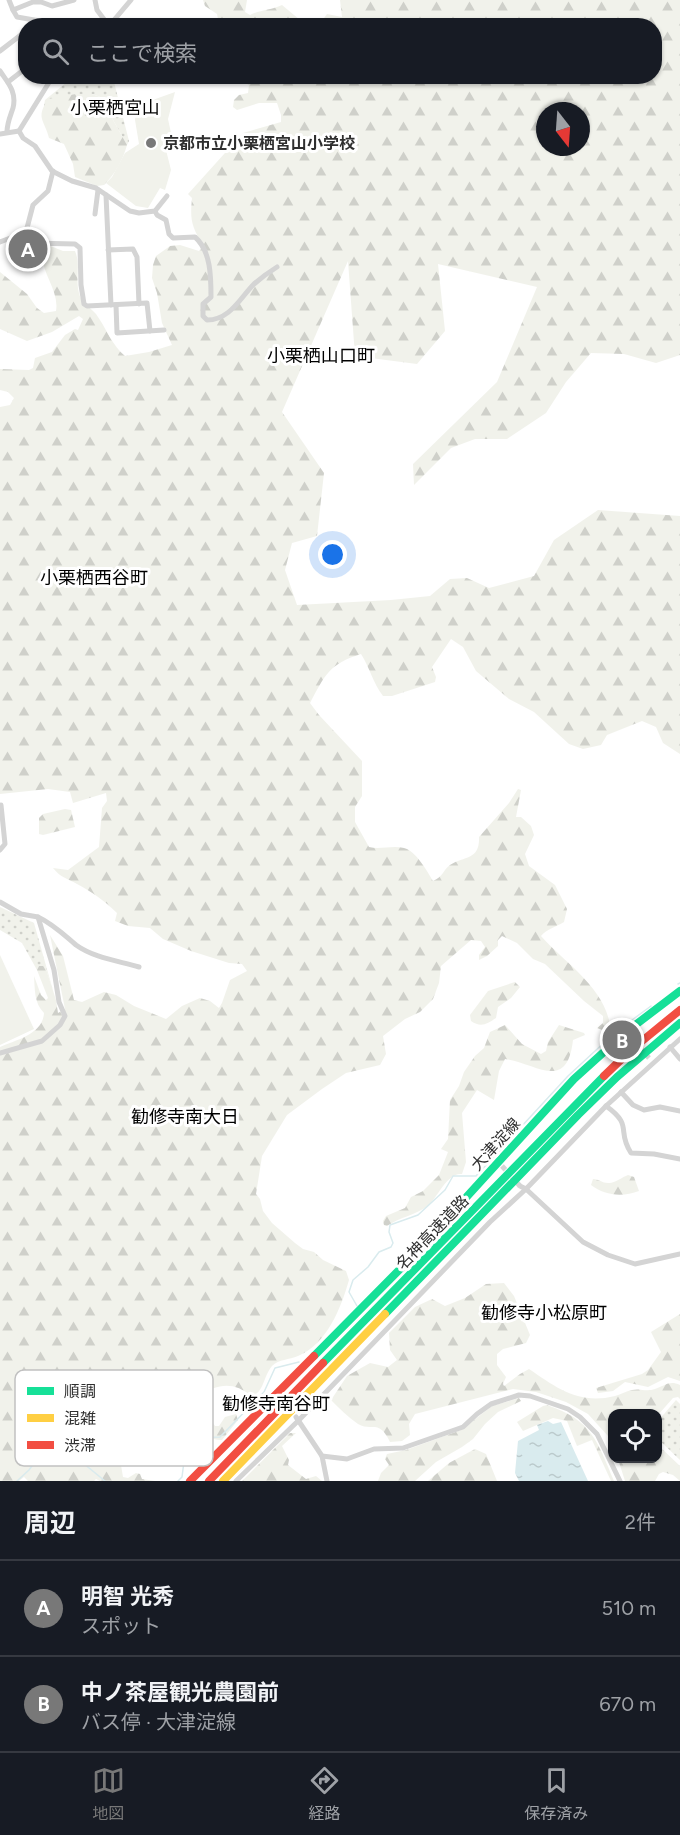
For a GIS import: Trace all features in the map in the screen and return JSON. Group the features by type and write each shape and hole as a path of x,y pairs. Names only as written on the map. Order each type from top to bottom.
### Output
{"main road":[{"name":"大津淀線","path":"213,1459 410,1259 499,1164 574,1079 680,991"},
{"name":"名神高速道路","path":"209,1481 584,1095 631,1050 680,1010"},
{"name":"名神高速道路","path":"223,1481 578,1115 624,1071 680,1023"},
{"name":"大津淀線","path":"190,1481 205,1466"}],"street":[{"path":"9,0 17,17 23,18"},
{"path":"13,10 33,2 52,6 74,0"},
{"path":"95,0 97,10 103,18"},
{"path":"116,18 132,0"},
{"path":"0,51 18,37"},
{"path":"0,71 14,94 7,132"},
{"path":"8,82 18,74"},
{"path":"19,131 49,84"},
{"path":"0,134 19,131"},
{"path":"19,131 23,138 35,146 53,171 72,181 98,190 130,211 139,213 155,211 167,196"},
{"path":"0,242 24,233 33,205 48,191 53,171"},
{"path":"95,214 98,190"},
{"path":"105,195 117,333 164,330"},
{"path":"155,211 166,220 169,234 173,238 195,237 200,242 211,271 211,297 203,304 203,316 207,320 216,320 229,311 240,302 252,286 278,267"},
{"path":"27,228 30,243 75,244 80,248 84,304 87,306 147,303 150,331"},
{"path":"108,250 133,249 137,257 139,304"},
{"path":"0,850 4,844 1,805"},
{"path":"0,902 21,914 38,917 52,923 77,946 139,967"},
{"path":"0,1053 42,1041 60,1025 65,1016 59,1002 54,970 38,917"},
{"path":"237,1481 651,1060 680,1039"},
{"path":"670,1047 680,1059"},
{"path":"621,1092 633,1105 644,1110 660,1107 680,1112"},
{"path":"606,1106 619,1115 623,1121 625,1145 631,1154 670,1156 680,1159"},
{"path":"520,1185 583,1242 608,1255 635,1264 680,1254"},
{"path":"322,1456 347,1459 374,1449 403,1448 463,1427 477,1413 491,1404 519,1395 530,1396 568,1409 580,1417 597,1434 620,1481"},
{"path":"297,1419 322,1456 327,1481"}],"green space":[{"path":"203,0 247,0 245,12 250,15 282,5 298,18 218,18 217,14 205,6"},
{"path":"340,0 680,0 680,355 656,363 624,354 591,353 566,382 546,413 507,439 475,439 451,448 414,485 413,464 497,382 537,287 438,264 445,331 417,364 355,356 348,261 282,412 324,473 317,536 292,543 285,570 297,605 430,596 450,579 467,578 489,588 534,576 554,540 598,510 680,516 680,754 663,743 656,727 642,721 607,735 601,745 583,749 569,744 534,712 509,699 476,671 463,647 451,639 432,667 436,677 435,682 392,696 383,696 361,654 342,662 329,672 310,703 362,761 362,796 355,807 355,822 369,847 400,847 408,850 421,862 433,881 439,878 450,865 474,854 479,844 479,837 509,803 518,789 521,790 516,817 521,817 531,826 534,835 525,854 529,866 555,885 567,909 564,922 541,936 592,987 606,1011 610,1025 605,1031 597,1028 603,1023 603,1016 545,964 533,959 517,943 502,936 498,940 498,946 479,960 479,955 485,947 481,941 471,940 441,966 439,983 433,999 420,1012 405,1019 383,1036 386,1054 380,1065 346,1073 287,1115 262,1156 256,1194 263,1211 272,1223 303,1249 314,1252 323,1260 346,1271 349,1280 342,1302 325,1334 308,1350 272,1366 262,1387 252,1397 232,1386 213,1388 213,1370 15,1370 15,1466 121,1466 123,1477 128,1478 136,1473 140,1474 142,1479 155,1481 100,1481 96,1479 94,1481 28,1481 24,1477 19,1481 0,1481 0,1047 28,1035 39,1026 42,1020 44,1013 37,1001 34,976 41,995 46,1000 48,998 37,970 39,966 45,966 58,1013 65,1009 50,935 63,956 74,1000 82,1002 104,992 116,995 134,1006 166,1019 182,1006 200,998 210,1001 219,1008 230,980 247,971 242,964 229,963 191,951 163,939 150,928 128,926 115,921 117,913 108,905 88,890 61,876 53,868 68,870 99,847 102,808 107,801 106,793 73,803 70,792 48,789 0,794 0,407 10,405 14,398 8,392 0,390 0,369 29,370 33,368 35,358 52,352 65,335 75,329 78,330 83,319 79,316 52,332 27,341 0,329 0,272 27,294 37,308 44,313 56,311 55,294 43,263 44,246 48,245 63,251 75,251 80,296 96,314 113,342 125,356 149,352 172,345 162,323 152,278 156,256 170,246 180,245 199,251 203,245 191,217 192,198 188,194 243,133 281,122 277,103 259,103 237,110 233,107 234,100 239,95 248,93 247,84 662,84 662,18 324,18 327,14 342,17"},
{"path":"64,84 115,84 129,141 127,145 103,98 92,94 44,106 45,100"},
{"path":"175,92 168,119 171,133 166,150 171,170 165,190 160,188 148,208 136,206 106,183 112,177 125,153 139,144 135,120 136,106"},
{"path":"76,94 92,94 103,98 127,145 118,167 104,185 97,186 75,177 73,164 64,144 49,138 42,119 42,111 48,99"},
{"path":"65,809 71,810 75,827 39,834 39,818 43,814"},
{"path":"0,907 34,923 54,994 45,966 39,966 37,970 22,943 0,930"},
{"path":"0,955 34,1029 0,1045"},
{"path":"515,982 520,987 511,998 498,1007 496,1018 484,1024 471,1021 470,1015 488,991"},
{"path":"505,1025 522,1044 541,1054 546,1051 548,1042 559,1025 585,1035 573,1040 570,1056 564,1066 557,1070 548,1071 505,1059 499,1071 494,1100 477,1090 462,1113 466,1162 462,1174 452,1177 429,1205 387,1226 384,1225 383,1221 386,1216 405,1208 411,1197 423,1191 439,1175 448,1152 441,1149 448,1139 450,1100 464,1072 484,1048 490,1032"},
{"path":"628,1175 634,1177 639,1191 614,1194 596,1189 591,1185 593,1179 610,1183"},
{"path":"504,1283 514,1296 530,1335 526,1343 503,1349 497,1354 497,1365 506,1377 504,1386 529,1369 559,1388 579,1396 602,1398 628,1391 652,1390 673,1383 680,1385 680,1399 673,1398 662,1410 608,1409 608,1436 588,1414 566,1402 536,1392 513,1389 415,1414 409,1424 410,1435 402,1441 390,1442 382,1430 358,1424 331,1400 347,1376 370,1363 388,1367 397,1360 390,1350 389,1333 415,1307 432,1299 445,1306 465,1298 486,1284"},
{"path":"680,1314 680,1381 668,1377 648,1387 625,1382 613,1391 598,1393 596,1388 642,1374 648,1370 661,1352 651,1332"},
{"path":"519,1398 521,1401 498,1412 473,1439 436,1462 415,1481 378,1481 381,1473 389,1465 385,1459 387,1454 406,1450 461,1430 492,1406"},
{"path":"676,1400 680,1404 680,1460 662,1443 662,1416"},
{"path":"547,1405 574,1418 591,1434 603,1454 614,1481 611,1481 592,1440 577,1446 567,1421 553,1418 523,1431 517,1422"},
{"path":"236,1414 238,1420 222,1440 213,1439 213,1423 219,1426 225,1417"},
{"path":"290,1433 296,1433 282,1446 289,1460 288,1465 306,1479 316,1476 322,1481 242,1481"},
{"path":"475,1449 486,1454 497,1481 428,1481 449,1463"},
{"path":"662,1449 680,1466 680,1481 673,1475 663,1472 655,1481 625,1481 619,1463 662,1463"}],"water":[{"path":"548,1421 553,1424 561,1422 588,1481 519,1481 515,1473 518,1441 539,1430 537,1425"}],"waterway":[{"path":"632,1020 651,1006"},
{"path":"357,1306 349,1292 353,1280 368,1267 379,1252 391,1247 393,1243 389,1232 390,1225 418,1215 445,1190 453,1176 476,1176 568,1076 608,1039"},
{"path":"213,1437 220,1437 264,1392 275,1368 299,1362"},
{"path":"17,1481 32,1466"},
{"path":"87,1466 105,1481"},
{"path":"178,1481 182,1477 183,1466"}],"tunnel":[{"path":"631,1038 649,1058"},
{"path":"502,1166 520,1186"}],"traffic: fast":[{"path":"314,1356 410,1259 574,1079 626,1032 680,991"},
{"path":"385,1314 578,1115 617,1077 680,1023"},
{"path":"323,1363 604,1076"}],"traffic: slow":[{"path":"223,1481 385,1314"}],"traffic: jam":[{"path":"604,1076 631,1050 680,1010"},
{"path":"213,1458 314,1356"},
{"path":"209,1481 323,1363"},
{"path":"190,1481 205,1466"}],"place":[{"name":"京都市立小栗栖宮山小学校","path":"151,143"},
{"name":"明智 光秀","path":"28,249"},
{"name":"中ノ茶屋観光農園前","path":"622,1040"}],"district":[{"name":"小栗栖宮山","path":"115,108"},
{"name":"小栗栖山口町","path":"321,356"},
{"name":"小栗栖西谷町","path":"94,578"},
{"name":"勧修寺南大日","path":"185,1117"},
{"name":"勧修寺小松原町","path":"544,1313"},
{"name":"勧修寺南谷町","path":"276,1404"}]}
